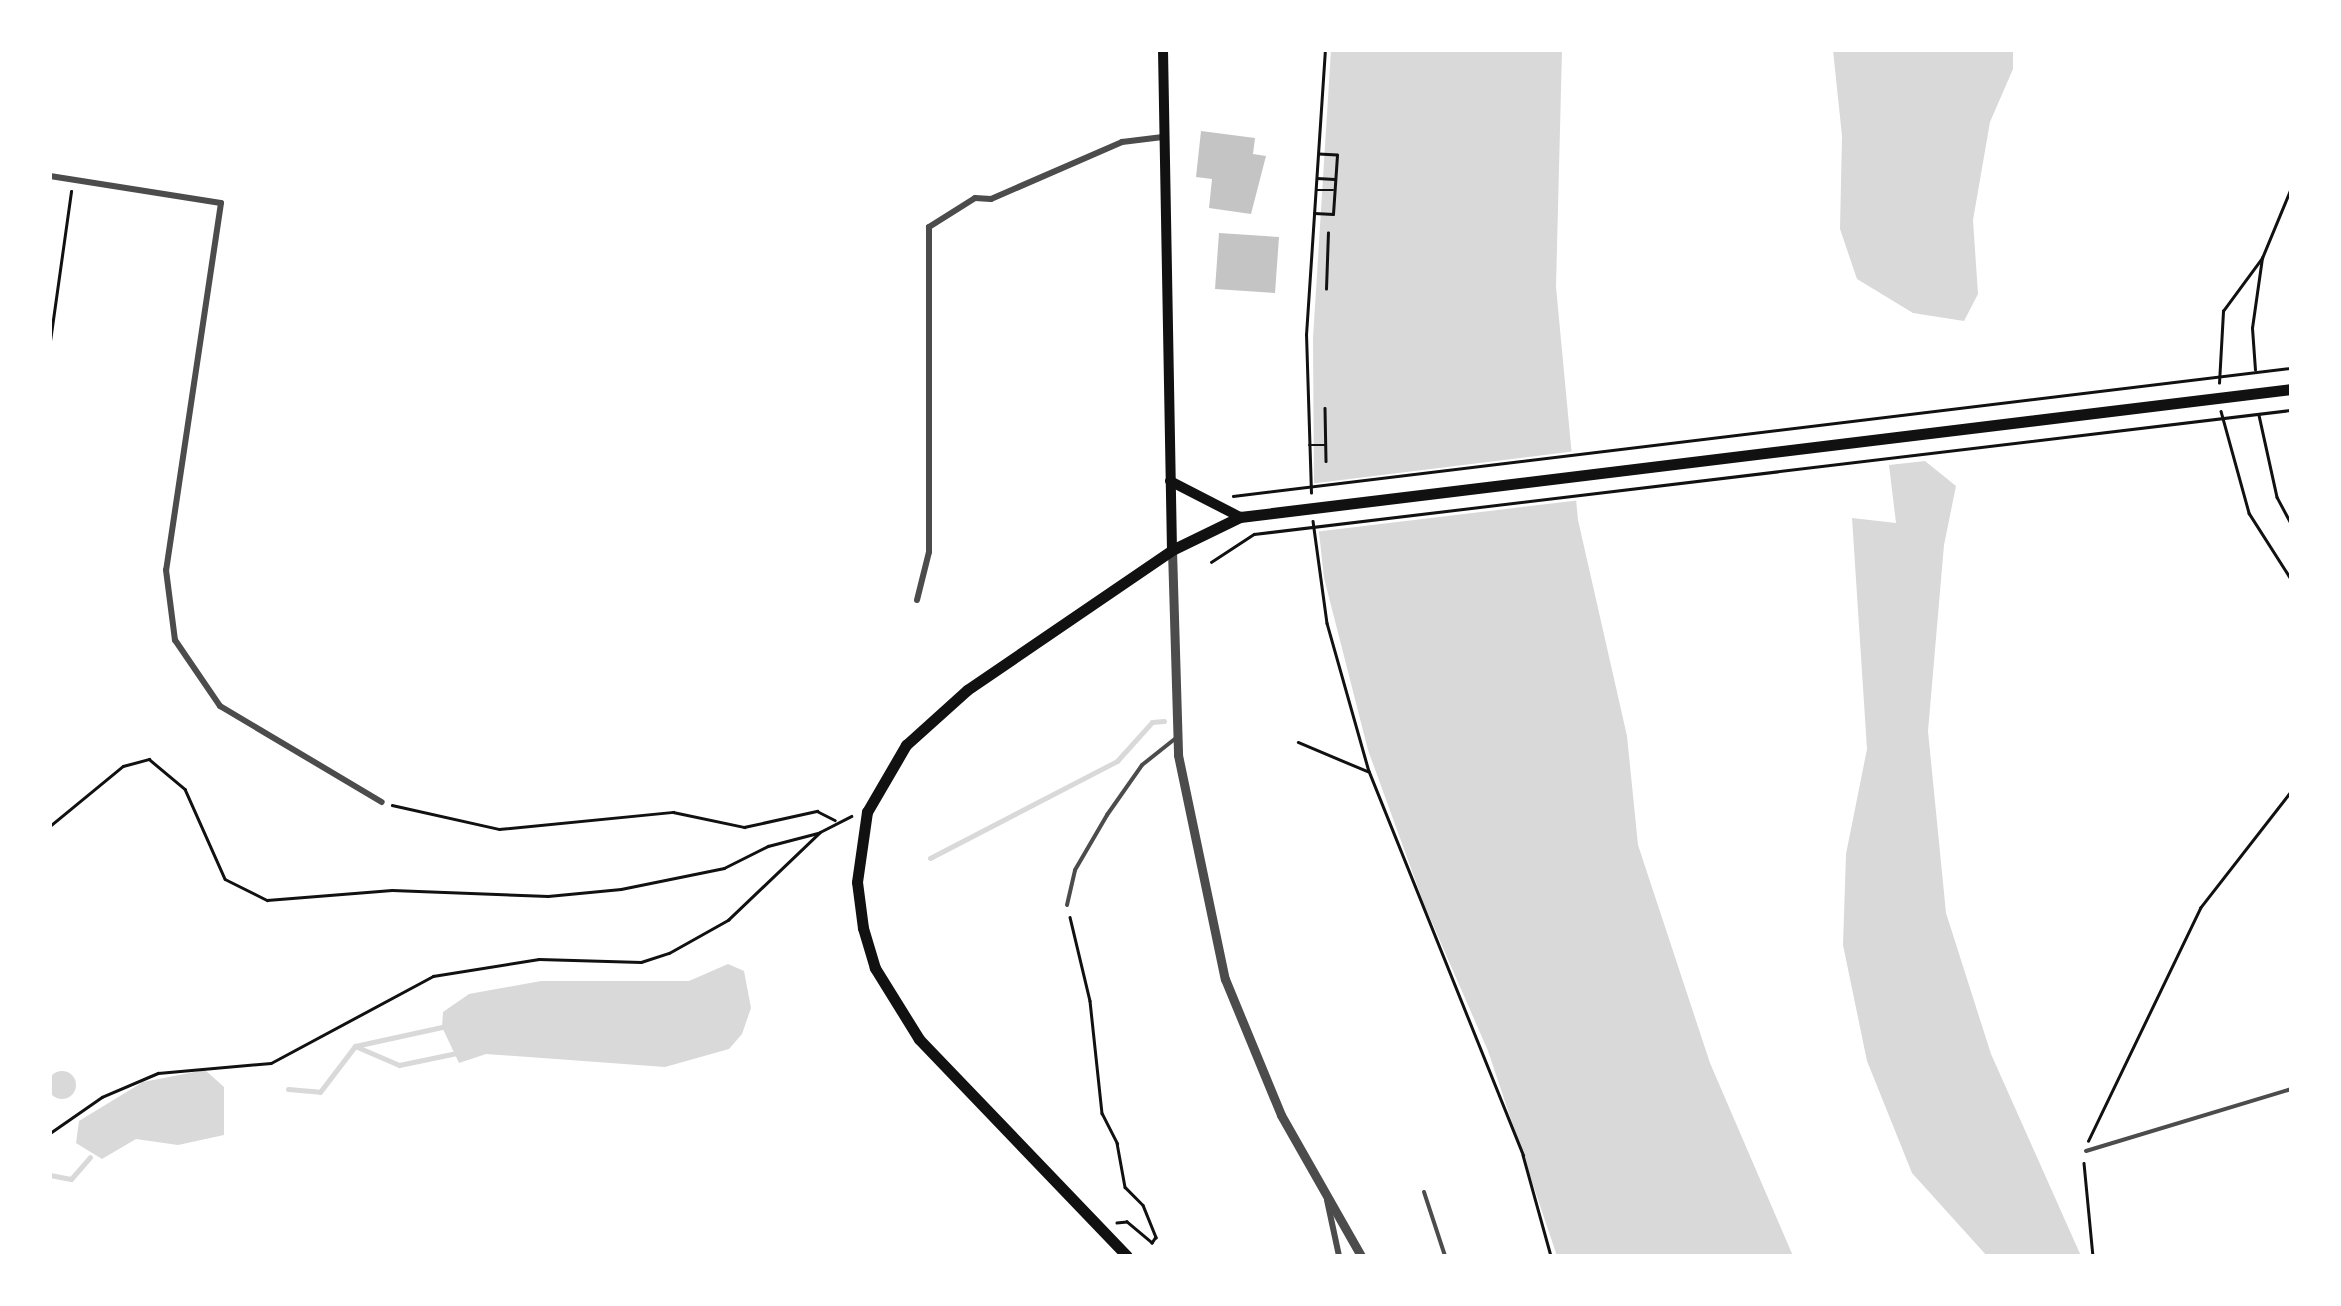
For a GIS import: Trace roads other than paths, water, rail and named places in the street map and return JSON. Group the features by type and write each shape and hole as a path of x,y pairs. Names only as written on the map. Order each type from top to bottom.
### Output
{"main road":[{"path":"1163,50 1172,550"},
{"path":"1127,1256 1100,1224 951,1077 894,1002 862,928 859,843 884,777 932,719 1172,550 1246,516 2291,390"},
{"path":"1170,481 1246,516"}],"street":[{"path":"916,600 929,552 929,227 975,198 991,199 1122,142 1165,136"},
{"path":"50,176 221,204 166,570 174,640 220,706 382,802"},
{"path":"1172,550 1176,738 1225,979 1248,1046 1361,1256"},
{"path":"1327,1198 1338,1256"}],"lane":[{"path":"1068,905 1075,870 1107,815 1142,765 1176,738"},
{"path":"2086,1151 2291,1089"},
{"path":"1424,1192 1444,1256"}],"waterway":[{"path":"930,858 1117,761 1152,722 1164,721"},
{"path":"288,1089 320,1092 355,1046 442,1027"},
{"path":"355,1046 399,1065 457,1053"},
{"path":"50,1175 71,1179 90,1157"}]}
